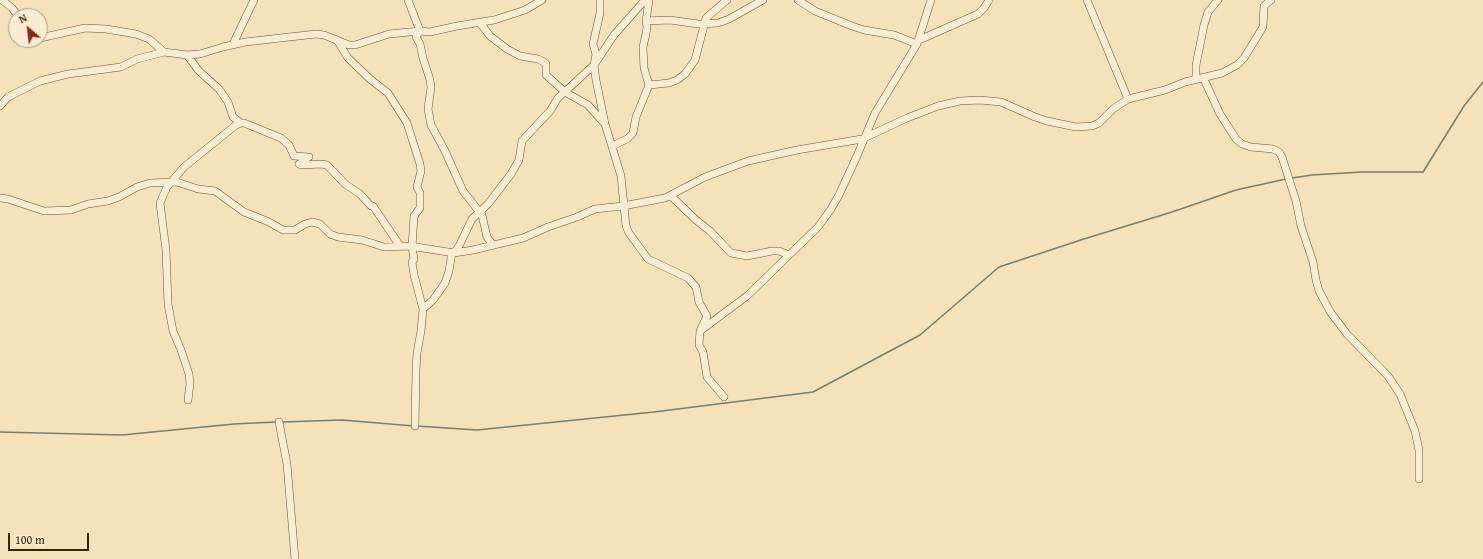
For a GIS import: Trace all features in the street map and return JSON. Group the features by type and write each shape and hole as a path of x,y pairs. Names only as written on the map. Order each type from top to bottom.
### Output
{"street":[{"path":"2,0 12,8"},
{"path":"233,44 254,0"},
{"path":"408,0 420,31"},
{"path":"0,106 8,97 40,81 68,74 121,67 137,58 164,52 187,55 200,54 233,44 316,34 324,35 349,45 389,34 420,31 430,32 507,17 525,10 542,0"},
{"path":"600,0 600,13 594,44 596,54 594,65 605,124 621,176 626,226 629,233 648,259 688,278 696,287 699,302 707,316 700,331 699,345 703,352 707,377 724,397"},
{"path":"423,309 433,300 445,283 453,252 459,246 472,219 488,204 511,174 519,160 522,141 550,111 558,98 594,65 614,35 645,0"},
{"path":"612,146 634,133 636,117 649,85 643,47 647,27 646,20 649,0"},
{"path":"649,85 662,85 669,83 677,80 685,74 695,60 704,24 709,14 727,0"},
{"path":"646,20 670,20 704,24 724,22 763,0"},
{"path":"798,0 815,11 852,26 918,42 978,14 989,0"},
{"path":"700,331 738,304 818,227 831,209 839,195 879,107 918,42 931,0"},
{"path":"1087,0 1128,99"},
{"path":"1207,0 1216,3 1208,12 1203,31 1196,65 1200,78 1236,139 1242,144 1250,147 1273,149 1279,152 1282,157 1291,184 1301,226 1313,262 1319,291 1331,312 1347,334 1388,376 1400,394 1415,431 1419,450 1419,479"},
{"path":"0,198 8,199 44,211 71,210 88,204 108,201 144,184 171,181 182,183 198,189 215,192 244,212 269,222 283,230 295,230 312,222 320,224 330,234 338,237 362,240 384,247 410,246 453,252 523,238 577,217 595,208 623,206 671,196 705,177 748,161 797,150 865,138 894,123 938,106 960,101 980,100 1001,102 1035,117 1076,127 1083,128 1092,126 1099,123 1113,109 1128,99 1165,90 1179,83 1222,73 1237,66 1244,58 1263,27 1264,6 1271,0"},
{"path":"480,23 498,44 520,56 538,59 544,62 546,64 546,75 565,92 588,105 605,124"},
{"path":"48,36 85,28 106,29 136,34 149,39 164,52"},
{"path":"420,31 416,37 420,44 431,87 428,110 429,120 463,191 480,212 483,218 487,237 493,245"},
{"path":"337,40 348,58 370,79 388,93 411,132 422,171 417,187 420,193 420,208 414,216 412,247 414,274 423,309 422,331 416,365 415,426"},
{"path":"187,55 199,71 219,89 228,102 233,116 241,123 281,138 289,145 294,156 309,157 299,164 321,164 333,170 345,184 360,194 373,206 400,246"},
{"path":"188,400 190,383 189,374 173,331 167,291 166,250 160,203 163,194 171,181 184,166 241,123"},
{"path":"671,196 710,232 731,254 746,256 779,251 788,255"},
{"path":"279,422 287,464 295,559"}],"waterway":[{"path":"1292,178 1312,175 1362,172 1423,172 1464,106 1483,82"},
{"path":"417,426 477,430 654,412 813,392 920,335 999,267 1236,190 1286,179"},
{"path":"282,422 342,420 414,426"},
{"path":"0,432 122,435 234,424 276,422"}]}
